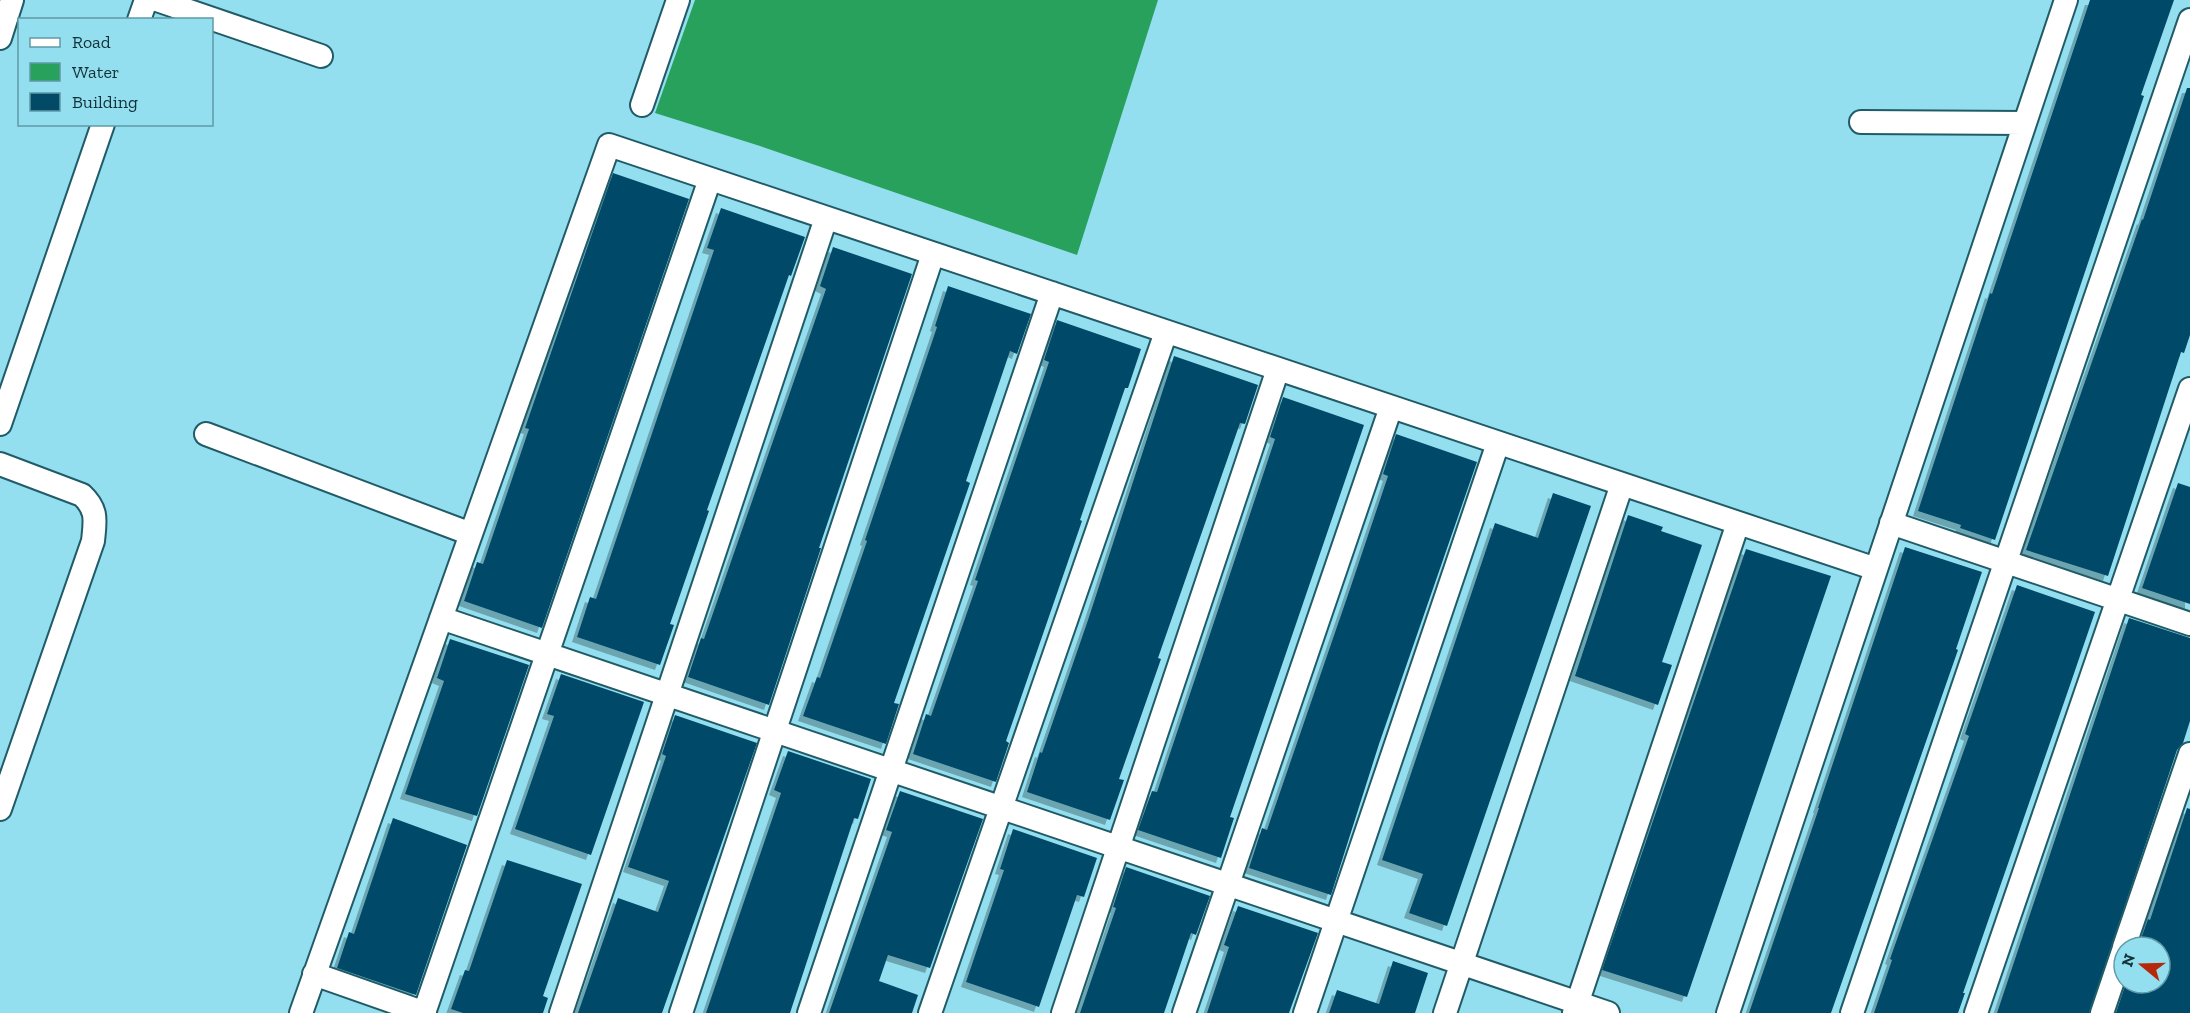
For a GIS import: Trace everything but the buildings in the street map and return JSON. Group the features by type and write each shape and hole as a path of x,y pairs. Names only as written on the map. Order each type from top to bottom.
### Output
{"street":[{"path":"0,38 12,0"},
{"path":"141,18 146,0"},
{"path":"157,0 210,18"},
{"path":"642,105 678,0"},
{"path":"1728,1013 2066,0"},
{"path":"213,19 321,56"},
{"path":"1852,1013 2190,20"},
{"path":"1861,122 2025,123"},
{"path":"0,424 102,126"},
{"path":"301,1013 609,145 1876,569"},
{"path":"314,974 425,1013 710,179"},
{"path":"561,1013 826,218"},
{"path":"681,1013 933,254"},
{"path":"809,1013 1052,293"},
{"path":"930,1013 1166,332"},
{"path":"1063,1013 1278,369"},
{"path":"1976,1013 2190,389"},
{"path":"1184,1013 1391,406"},
{"path":"206,434 471,534"},
{"path":"1305,1013 1498,443"},
{"path":"0,464 82,495 91,504 95,519 93,541 0,809"},
{"path":"1445,1013 1622,484"},
{"path":"1576,1008 1738,523"},
{"path":"1891,523 2190,624"},
{"path":"441,618 1461,963 1576,1008 1608,1013"},
{"path":"2128,935 2190,754"},
{"path":"2102,1013 2112,983"}],"water":[{"path":"695,0 1158,0 1077,255 760,146 655,113"}]}
